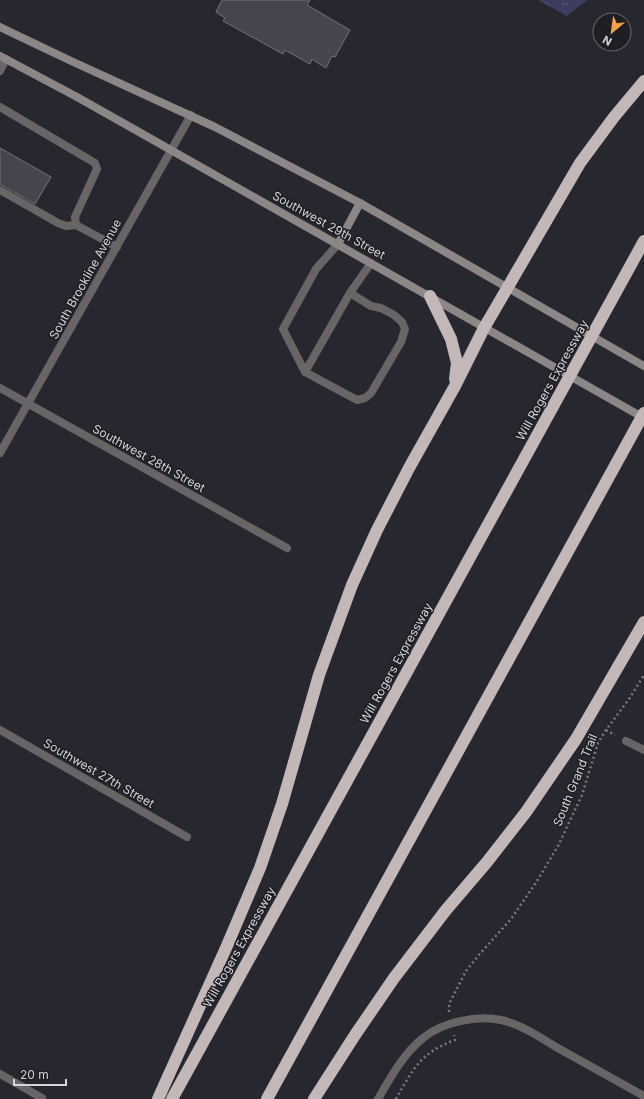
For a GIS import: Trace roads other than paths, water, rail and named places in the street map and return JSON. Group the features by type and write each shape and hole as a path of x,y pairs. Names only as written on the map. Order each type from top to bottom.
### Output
{"highway":[{"path":"158,1099 260,868 282,804 318,675 352,585 377,530 408,468 455,386 484,328 580,163 614,117 644,81"},
{"name":"Will Rogers Expressway","path":"172,1099 644,241"},
{"path":"430,296 451,338 457,363 455,386"},
{"path":"267,1099 644,413"},
{"path":"314,1099 394,978 446,910 487,862 526,812 576,739 644,622"}],"main road":[{"path":"0,27 191,115 360,203 644,366"},
{"name":"Southwest 29th Street","path":"3,58 71,94 644,418"},
{"path":"338,244 360,203"}],"street":[{"path":"0,71 3,58"},
{"path":"0,107 96,163 97,169 75,217 76,225"},
{"name":"South Brookline Avenue","path":"0,453 191,115"},
{"path":"0,190 58,223 66,226 76,225 117,247"},
{"path":"338,244 316,269 283,330 305,372 357,400 365,398 371,393 397,348 405,330 402,322 394,315 381,308 371,306 350,293"},
{"path":"305,372 350,293 371,263"},
{"name":"Southwest 28th Street","path":"0,388 287,548"},
{"name":"Southwest 27th Street","path":"0,730 187,837"},
{"path":"626,741 644,750"},
{"path":"378,1099 394,1072 424,1036 451,1024 481,1018 502,1020 513,1024 644,1096"},
{"path":"0,1074 42,1098"}]}
